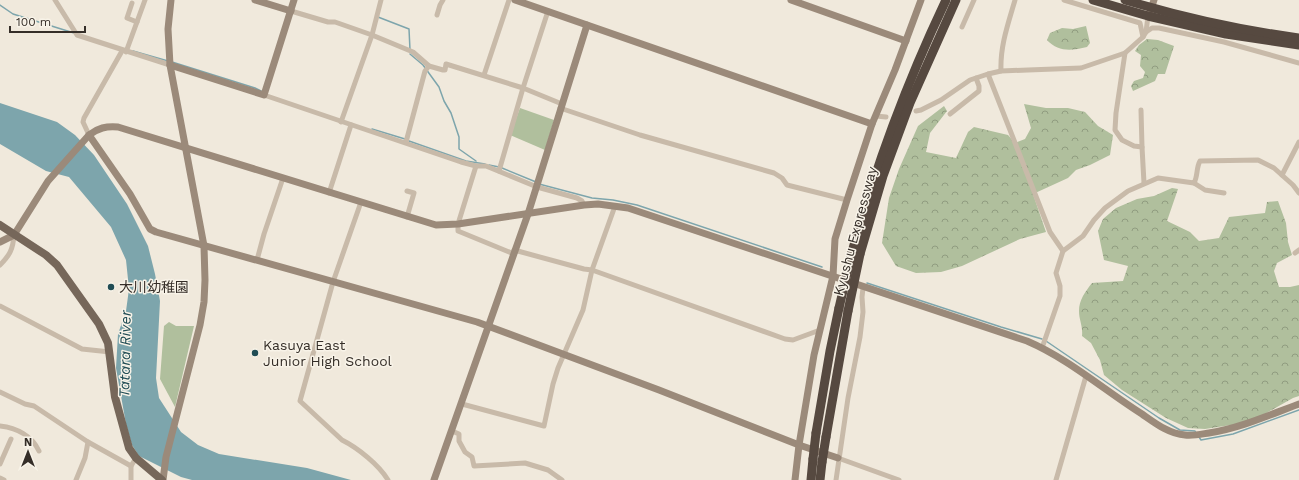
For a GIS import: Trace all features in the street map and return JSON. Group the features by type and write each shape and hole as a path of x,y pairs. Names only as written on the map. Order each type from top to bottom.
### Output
{"highway":[{"name":"Kyushu Expressway","path":"811,480 826,437 844,309 867,200 889,135 944,0"},
{"name":"Kyushu Expressway","path":"856,253 902,124 924,70 956,0"},
{"path":"1093,0 1151,8 1234,27 1299,38"},
{"path":"1125,0 1240,40 1299,50"},
{"path":"1234,27 1254,27 1299,32"},
{"path":"1226,34 1299,45"},
{"name":"Kyushu Expressway","path":"820,480 816,434 830,351 844,309"}],"main road":[{"path":"0,225 46,255 57,265 99,324 106,335 110,352 115,397 129,448 136,458 163,480"}],"street":[{"path":"55,0 77,36 264,95 476,166 486,166 537,187 578,198 582,200 584,205"},
{"path":"145,0 124,51 83,122 87,137 118,175 150,229 204,246 488,326 666,392 799,445 899,480"},
{"path":"163,480 177,415 203,313 205,280 204,246 170,65 168,29 171,0"},
{"path":"255,0 328,22 335,22 372,35 413,52 429,66 445,70 446,64 484,75 523,88 561,106 640,135 774,173 782,178 786,185 846,200"},
{"path":"264,95 294,0"},
{"path":"341,122 372,35 381,0"},
{"path":"436,15 443,0"},
{"path":"484,75 509,0"},
{"path":"515,0 872,124"},
{"path":"791,0 906,41"},
{"path":"795,480 799,445 814,355 833,276 835,239 846,200 872,124 922,0"},
{"path":"962,27 974,0"},
{"path":"1001,71 1000,56 1002,43 1014,0"},
{"path":"1064,0 1140,23 1143,37"},
{"path":"132,3 127,18 137,22"},
{"path":"916,111 941,100 970,80 988,74 1001,71 1081,68 1125,53 1143,37 1146,32 1151,8"},
{"path":"499,171 523,88 548,11"},
{"path":"434,480 528,214 587,25"},
{"path":"1146,32 1152,28 1159,28 1224,42 1299,63"},
{"path":"1125,53 1115,130 1122,140 1142,148"},
{"path":"406,142 426,71 429,66"},
{"path":"988,74 1050,232 1063,251"},
{"path":"950,114 978,91 979,86 976,78"},
{"path":"1141,110 1144,183"},
{"path":"876,116 886,117"},
{"path":"329,193 351,125"},
{"path":"0,265 9,257 14,235 48,181 96,129 104,127 118,127 436,225 458,224 584,205 598,204 628,208 833,276 863,288 1012,336 1042,348 1176,434 1186,435 1224,430 1246,425 1299,404"},
{"path":"1282,175 1299,142"},
{"path":"1194,183 1197,178 1198,164 1200,161 1258,160 1274,168 1299,193"},
{"path":"476,166 458,224 458,231 514,252 584,270 592,270 785,339 794,340 820,330"},
{"path":"257,260 283,178"},
{"path":"1042,348 1060,296 1060,286 1056,273 1063,251 1083,236 1094,220 1105,208 1128,191 1158,178 1194,183 1206,190 1224,194"},
{"path":"406,217 414,193 408,191"},
{"path":"361,202 333,282 300,401 342,440 363,454 382,471 388,480"},
{"path":"462,404 544,426 553,384 583,310 592,270 615,206"},
{"path":"0,242 14,235"},
{"path":"836,480 838,458 848,398 860,337 863,312 863,288"},
{"path":"0,306 82,349 110,352"},
{"path":"1056,480 1086,376"},
{"path":"0,392 34,406 88,442 131,466"},
{"path":"0,426 7,427 26,435 35,443 39,451"},
{"path":"452,431 459,434 459,441 465,452 472,458 474,466 525,463 548,470 562,480"},
{"path":"0,464 11,439"},
{"path":"78,480 88,442"},
{"path":"131,480 131,466 136,458"},
{"path":"0,478 4,480"}],"green space":[{"path":"1086,26 1090,43 1087,47 1065,50 1056,47 1047,40 1050,33 1062,28 1073,29"},
{"path":"1147,39 1158,40 1174,46 1165,74 1158,74 1155,81 1133,91 1131,86 1134,81 1143,78 1145,72 1140,66 1141,55 1135,51 1139,45"},
{"path":"1024,104 1046,108 1068,108 1085,112 1098,126 1113,135 1110,155 1076,170 1068,178 1033,194 1046,232 1020,239 962,266 941,272 916,273 896,266 882,243 889,198 899,169 918,126 944,106 947,111 930,133 926,152 956,158 968,132 974,127 1008,135 1015,143 1025,139 1031,128"},
{"path":"520,108 554,120 545,150 510,135"},
{"path":"1172,188 1178,189 1167,221 1190,232 1199,241 1219,238 1229,217 1265,213 1267,202 1278,201 1286,223 1288,242 1292,255 1277,263 1274,271 1279,287 1299,285 1299,396 1247,424 1205,429 1188,428 1166,418 1122,390 1104,375 1100,360 1091,343 1082,336 1079,311 1081,300 1085,293 1092,283 1123,281 1128,266 1104,260 1098,231 1103,219 1116,208 1137,199 1154,196"},
{"path":"169,322 176,326 194,326 175,407 160,379 164,326"}],"water":[{"name":"Tatara River","path":"0,103 57,122 75,135 94,155 127,204 148,246 160,301 156,378 159,398 181,432 198,445 219,454 307,468 351,480 192,480 181,477 139,456 132,445 126,424 116,368 118,334 126,311 129,289 126,260 111,227 69,177 46,171 0,144"}],"waterway":[{"path":"0,5 13,14 74,33"},
{"path":"378,17 409,29 410,50"},
{"path":"133,51 168,61"},
{"path":"410,54 423,65 439,87 444,101 451,113 459,137 459,149 476,161"},
{"path":"172,62 261,91"},
{"path":"372,129 405,139"},
{"path":"409,141 466,161 485,164"},
{"path":"489,165 499,167"},
{"path":"502,168 536,182"},
{"path":"539,184 592,198 613,200 637,205 822,267"},
{"path":"867,283 1042,339"},
{"path":"1046,341 1159,418 1180,430 1195,431 1196,433"},
{"path":"1199,437 1201,440 1233,434 1299,410"}],"place":[{"name":"大川幼稚園","path":"111,287"},
{"name":"Kasuya East Junior High School","path":"255,353"}]}
